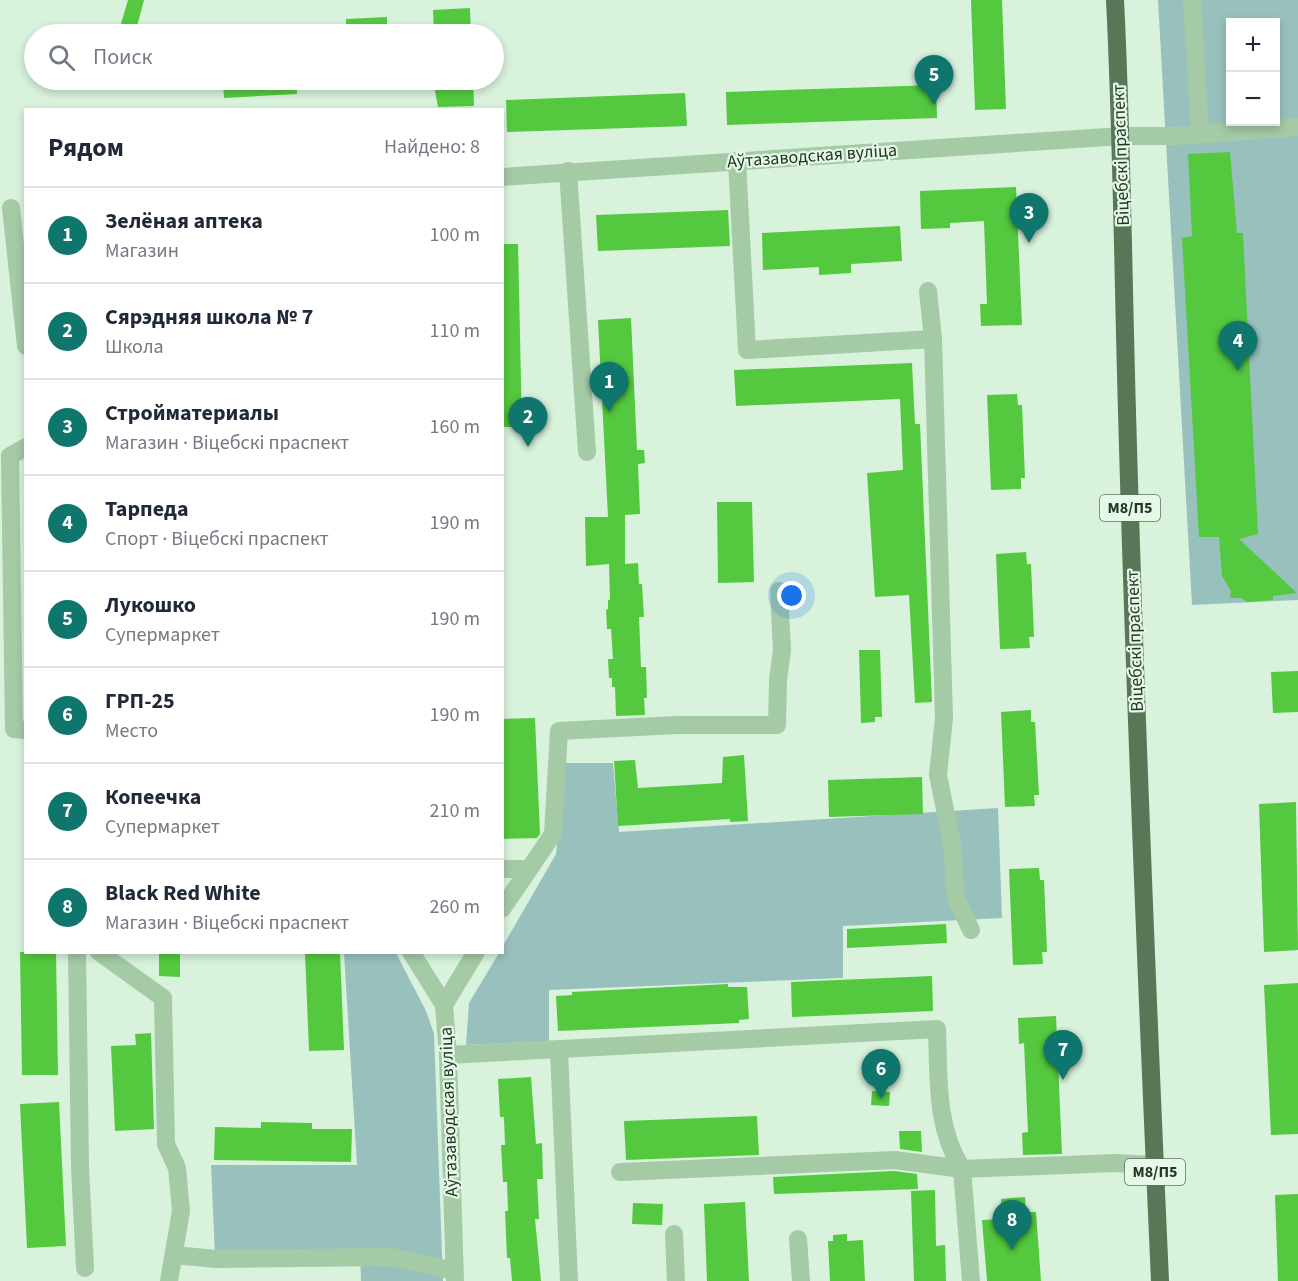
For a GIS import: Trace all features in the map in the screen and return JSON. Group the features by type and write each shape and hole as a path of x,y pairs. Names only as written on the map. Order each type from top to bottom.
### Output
{"main road":[{"name":"Віцебскі праспект","path":"1115,0 1122,136 1127,422 1160,1281"}],"street":[{"path":"1192,0 1200,134"},
{"name":"Аўтазаводская вуліца","path":"504,177 1122,136 1200,134 1298,127"},
{"path":"737,161 747,350 933,339"},
{"path":"568,171 587,452"},
{"path":"11,208 24,328"},
{"path":"928,291 933,339 944,718 938,775 952,844 957,898 971,930"},
{"path":"24,448 10,456 14,729 24,730"},
{"path":"504,906 552,834 559,731 677,725 777,725 778,680 782,650 779,591"},
{"path":"504,869 527,869"},
{"path":"77,954 80,1167 85,1268"},
{"path":"102,954 163,998 166,1144 177,1168 181,1211 169,1281"},
{"name":"Аўтазаводская вуліца","path":"412,954 444,1005 448,1055 454,1276"},
{"path":"444,1005 475,954"},
{"path":"448,1055 559,1051 937,1029 940,1112 950,1150 962,1169 971,1281"},
{"path":"559,1051 570,1281"},
{"path":"620,1172 895,1160 962,1169 1115,1164 1155,1165"},
{"path":"674,1234 676,1281"},
{"path":"798,1239 801,1281"},
{"path":"174,1255 216,1259 392,1257 454,1276"}],"shaded area":[{"path":"1158,0 1298,0 1298,600 1192,605"},
{"path":"566,763 613,763 619,832 998,808 1002,918 843,926 843,978 549,990 549,1041 466,1045 469,1003 498,954 504,954 504,944 556,854"},
{"path":"344,954 397,954 426,1011 434,1034 443,1281 361,1281 360,1252 215,1256 211,1165 357,1165"}],"building":[{"path":"128,0 144,0 138,24 121,24"},
{"path":"971,0 1002,0 1006,109 975,110"},
{"path":"470,8 471,24 434,24 433,10"},
{"path":"387,17 387,24 346,24 346,19"},
{"path":"936,85 937,118 727,125 726,92"},
{"path":"224,90 297,90 297,94 224,98"},
{"path":"435,90 473,90 474,106 438,107"},
{"path":"685,93 687,126 507,132 506,100"},
{"path":"1230,152 1237,233 1243,233 1258,534 1239,539 1297,593 1273,596 1273,600 1247,602 1241,598 1230,598 1231,591 1222,576 1219,537 1199,537 1182,238 1192,236 1188,154"},
{"path":"1016,187 1022,325 981,326 980,304 987,304 984,221 950,223 950,228 921,229 920,191"},
{"path":"728,210 730,246 598,251 596,215"},
{"path":"900,226 902,261 851,264 851,273 819,275 819,267 763,270 762,233"},
{"path":"504,244 518,244 522,427 504,427"},
{"path":"631,318 637,450 644,450 645,463 638,464 640,514 625,515 625,564 638,563 639,584 642,584 644,617 639,617 641,667 646,667 647,698 644,698 645,715 616,716 615,687 612,687 612,678 609,678 608,659 613,659 611,629 607,629 606,610 608,600 610,600 609,564 586,566 585,517 608,517 598,320"},
{"path":"912,363 915,424 920,424 932,702 915,703 909,595 875,597 867,473 903,470 900,399 736,406 734,370"},
{"path":"1017,394 1018,405 1022,405 1025,478 1021,478 1021,489 991,490 987,395"},
{"path":"717,502 752,502 754,582 718,583"},
{"path":"1026,552 1027,564 1031,564 1034,637 1029,637 1030,648 1000,649 996,554"},
{"path":"859,650 880,650 882,717 875,717 875,722 861,723"},
{"path":"1298,671 1298,712 1273,713 1271,672"},
{"path":"1031,710 1031,722 1035,722 1039,795 1034,795 1035,806 1005,807 1001,712"},
{"path":"535,718 540,834 537,838 504,839 504,719"},
{"path":"744,755 748,821 730,822 730,819 618,826 614,761 635,760 638,788 722,783 723,757"},
{"path":"922,777 923,814 829,817 828,780"},
{"path":"1296,802 1298,950 1264,952 1259,804"},
{"path":"1039,868 1040,880 1044,880 1047,952 1042,952 1043,964 1013,965 1009,869"},
{"path":"946,924 947,943 847,948 847,929"},
{"path":"20,952 56,954 58,1075 22,1075"},
{"path":"159,954 180,954 180,977 159,976"},
{"path":"305,954 340,954 344,1050 309,1051"},
{"path":"932,976 933,1011 792,1017 791,982"},
{"path":"1298,983 1298,1134 1271,1135 1264,985"},
{"path":"728,984 728,987 747,987 749,1019 739,1020 739,1023 558,1031 556,996 572,995 572,992"},
{"path":"1056,1016 1062,1154 1023,1155 1022,1133 1028,1132 1024,1043 1019,1044 1018,1018"},
{"path":"151,1033 154,1129 115,1131 111,1046 136,1045 135,1034"},
{"path":"531,1077 536,1144 542,1143 543,1179 537,1179 539,1219 535,1219 541,1281 512,1281 510,1258 507,1258 505,1211 508,1211 507,1182 503,1182 501,1145 505,1145 504,1117 500,1117 498,1079"},
{"path":"872,1091 890,1092 889,1106 871,1105"},
{"path":"59,1102 66,1246 27,1248 20,1104"},
{"path":"757,1116 759,1155 626,1160 624,1121"},
{"path":"261,1122 312,1123 312,1129 352,1129 351,1162 214,1160 215,1127 261,1128"},
{"path":"899,1131 921,1131 922,1152 900,1149"},
{"path":"894,1171 917,1174 918,1189 774,1194 773,1177"},
{"path":"935,1190 936,1246 945,1245 946,1281 914,1281 911,1191"},
{"path":"1298,1194 1298,1281 1278,1281 1275,1195"},
{"path":"1025,1197 1026,1212 1036,1212 1041,1281 987,1281 982,1220 1002,1219 1001,1199"},
{"path":"745,1202 749,1281 707,1281 704,1204"},
{"path":"633,1203 663,1204 662,1225 632,1224"},
{"path":"847,1234 847,1241 863,1240 865,1281 830,1281 828,1241 833,1241 833,1235"}],"place":[{"name":"Лукошко","path":"934,105"},
{"name":"Стройматериалы","path":"1029,243"},
{"name":"Тарпеда","path":"1238,371"},
{"name":"Зелёная аптека","path":"609,412"},
{"name":"Сярэдняя школа № 7","path":"528,447"},
{"name":"Копеечка","path":"1063,1080"},
{"name":"ГРП-25","path":"881,1099"},
{"name":"Black Red White","path":"1012,1250"}]}
